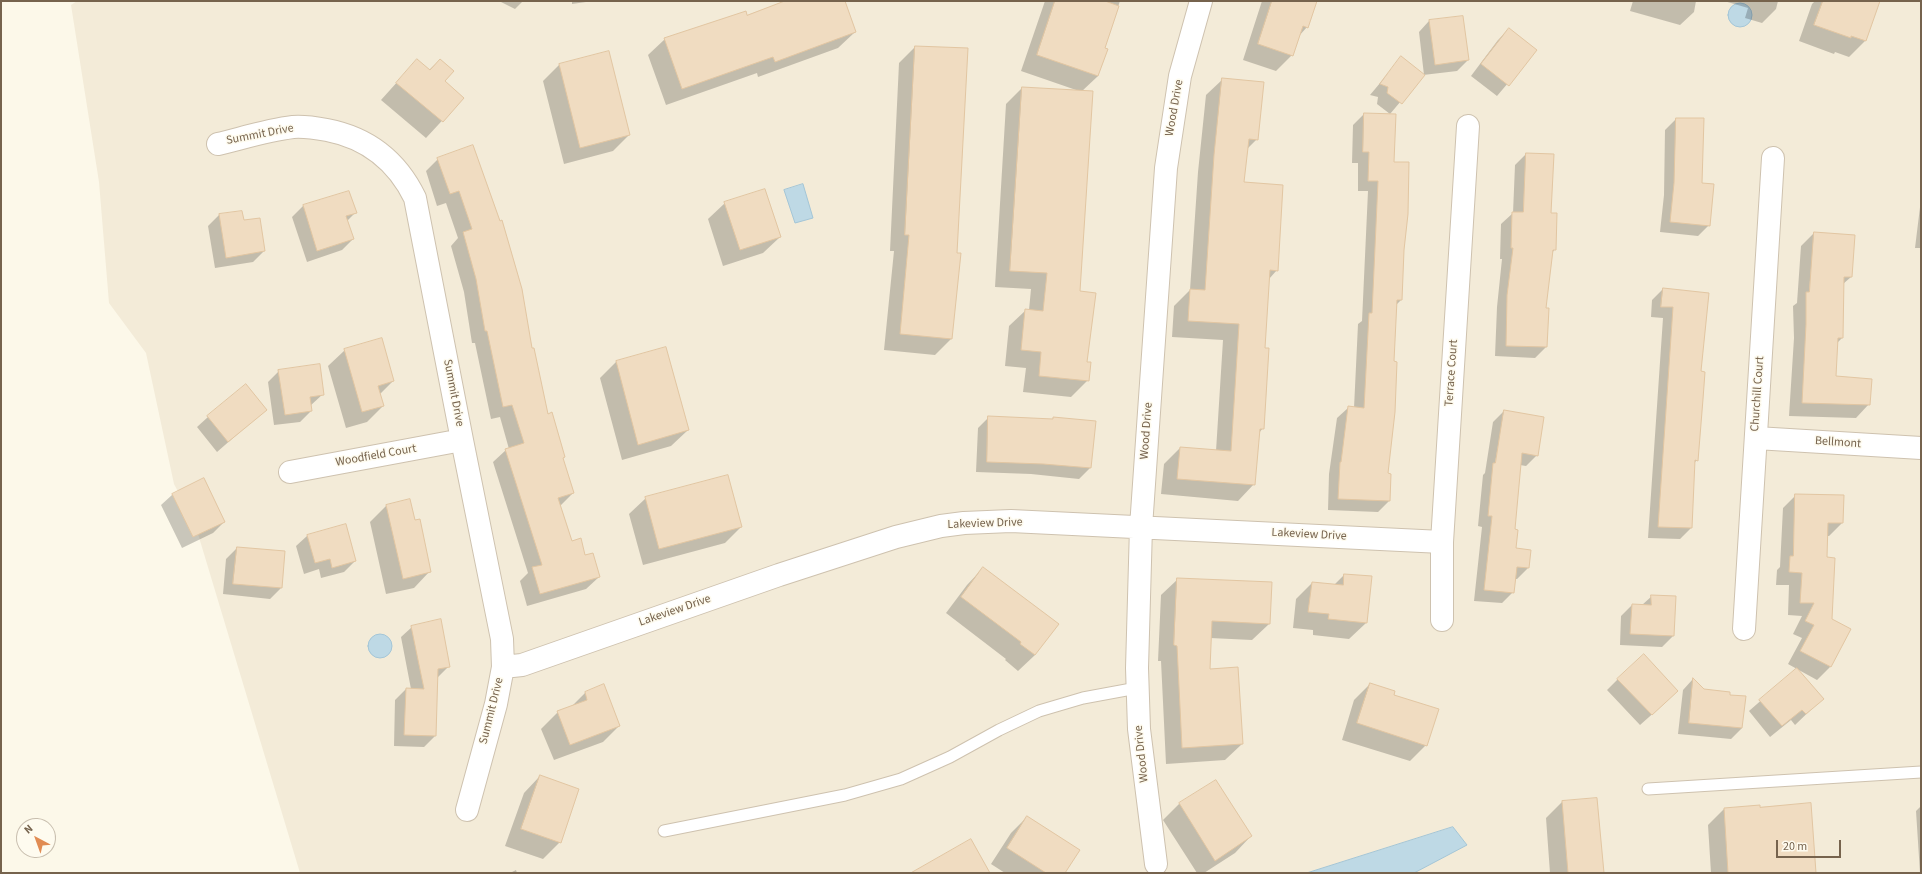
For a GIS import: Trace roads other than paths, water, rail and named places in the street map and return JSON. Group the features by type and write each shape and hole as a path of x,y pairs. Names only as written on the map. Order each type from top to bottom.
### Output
{"street":[{"name":"Wood Drive","path":"1156,864 1139,729 1137,688 1141,527 1166,168 1180,76 1201,1"},
{"name":"Terrace Court","path":"1442,620 1442,542 1468,126"},
{"name":"Summit Drive","path":"218,144 286,128 310,127 343,134 363,141 382,154 401,172 415,198 420,214 462,440 500,621 502,639 503,667 496,704 467,810"},
{"name":"Churchill Court","path":"1744,629 1773,158"},
{"name":"Bellmont","path":"1756,438 1921,448"},
{"name":"Woodfield Court","path":"290,472 462,440"},
{"name":"Lakeview Drive","path":"503,667 522,665 785,573 896,537 941,526 964,523 1011,521 1442,542"}],"lane":[{"path":"664,831 845,796 901,779 950,757 999,730 1039,711 1083,698 1137,688"},
{"path":"1648,789 1921,772"}],"water":[{"path":"1740,3 1748,7 1752,15 1748,23 1740,27 1732,23 1728,15 1732,7"},
{"path":"803,184 813,218 795,223 784,190"},
{"path":"380,634 385,635 391,641 391,651 385,657 380,658 375,657 369,651 368,646 369,641 375,635"},
{"path":"1453,827 1467,845 1414,873 1307,873"}]}
